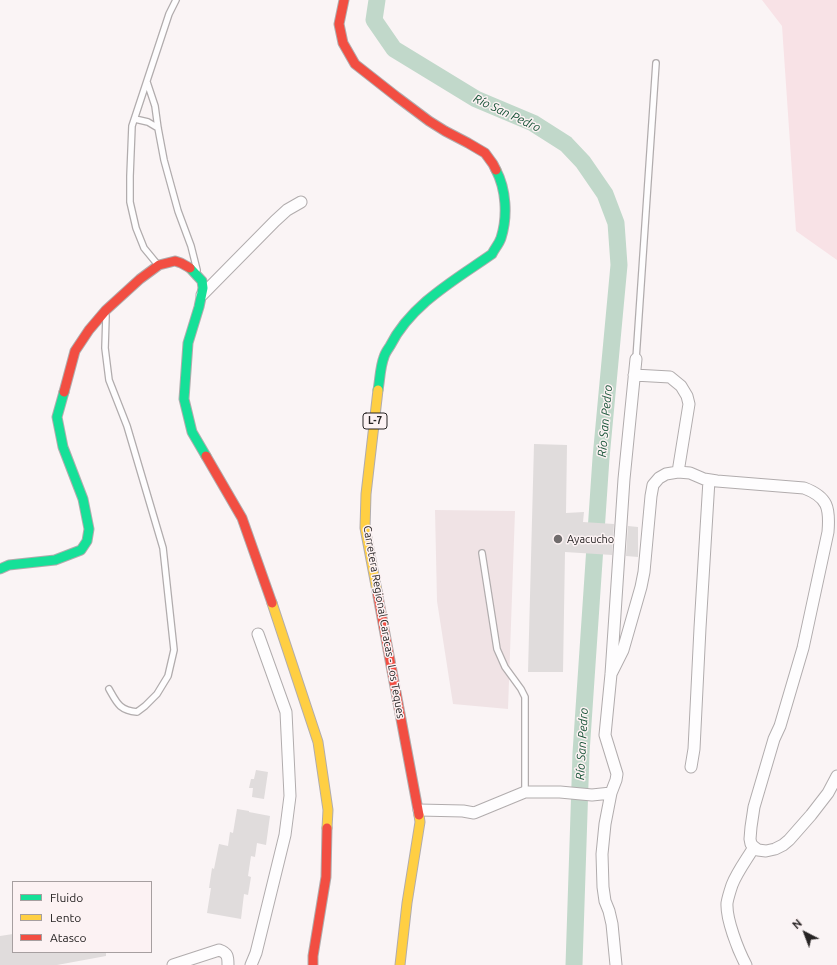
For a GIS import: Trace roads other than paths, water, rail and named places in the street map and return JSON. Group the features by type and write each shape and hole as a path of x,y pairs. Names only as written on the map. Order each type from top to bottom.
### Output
{"street":[{"name":"Carretera Regional Caracas - Los Teques","path":"344,0 339,24 343,43 355,64 416,113 441,129 467,141 487,154 496,167 502,184 506,214 503,232 497,247 492,254 434,295 413,313 395,335 384,357 380,376 366,494 365,528 419,810 420,822 400,965"},
{"path":"202,295 275,221 287,210 301,202"},
{"path":"0,570 9,565 55,560 82,550 87,541 90,529 83,499 63,447 58,417 75,351 89,330 106,310 140,279 159,265 175,261 181,262 198,276 202,281 203,288 188,343 184,399 192,432 242,518 318,742 328,810 326,877 313,956 313,965"},
{"path":"616,965 612,924 605,901 603,887 602,854 605,824 611,792 617,774 605,735 611,674 624,479 636,359"},
{"path":"634,375 670,377 681,386 687,396 689,404 678,472"},
{"path":"611,674 623,650 641,586 644,572 651,496 653,485 659,478 666,474 678,472 690,473 709,480 804,488 814,492 822,498 828,508 828,532 803,648 754,807 750,839 751,844 758,850 766,851 776,849 783,845 811,815 828,793 837,776"},
{"path":"690,767 694,749 709,480"},
{"path":"251,965 256,953 285,835 290,796 286,712 258,634"},
{"path":"419,810 463,811 474,813 525,792 560,792 592,795 611,792"},
{"path":"746,965 734,936 728,915 727,904 732,884 754,847"},
{"path":"173,965 219,950 224,951 227,956 228,965"}],"lane":[{"path":"159,265 144,248 133,216 130,202 132,126 176,0"},
{"path":"636,359 656,63"},
{"path":"147,82 155,106 164,160 178,211 191,246 198,276"},
{"path":"135,119 148,122 158,128"},
{"path":"106,310 105,348 109,380 127,426 163,548 174,650 168,676 157,694 146,706 137,712 122,708 109,689"},
{"path":"482,553 498,649 505,667 525,697 525,792"}],"waterway":[{"name":"Río San Pedro","path":"377,0 374,20 394,49 476,99 533,123 566,144 583,162 605,194 616,223 619,265 601,458 581,753 574,965"}],"place":[{"name":"Ayacucho","path":"558,539"}]}
